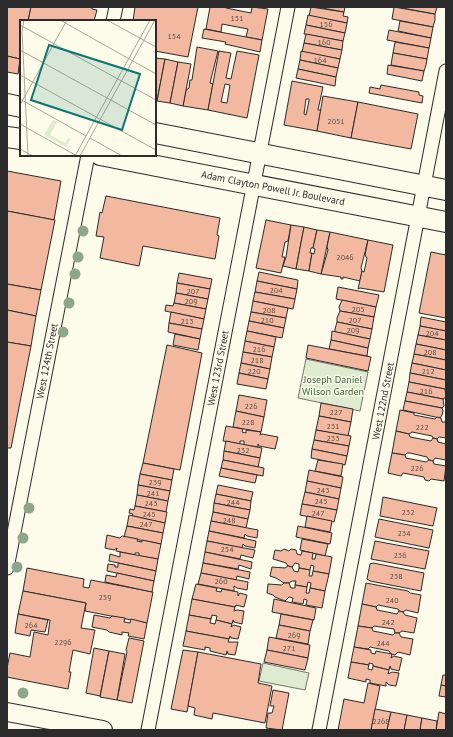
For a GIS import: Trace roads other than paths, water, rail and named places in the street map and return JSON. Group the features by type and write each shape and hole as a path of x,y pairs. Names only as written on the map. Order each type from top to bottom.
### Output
{"main road":[{"path":"7,104 20,107"},
{"path":"156,133 446,190"},
{"path":"7,137 20,139"},
{"name":"Adam Clayton Powell Jr. Boulevard","path":"105,156 446,222"},
{"path":"7,712 103,730"}],"street":[{"path":"113,20 116,7"},
{"name":"West 123rd Street","path":"148,730 288,7"},
{"name":"West 122nd Street","path":"319,730 446,71"},
{"name":"West 124th Street","path":"7,568 88,156"}],"park label":[{"name":"Joseph Daniel Wilson Garden","path":"333,384"}]}
